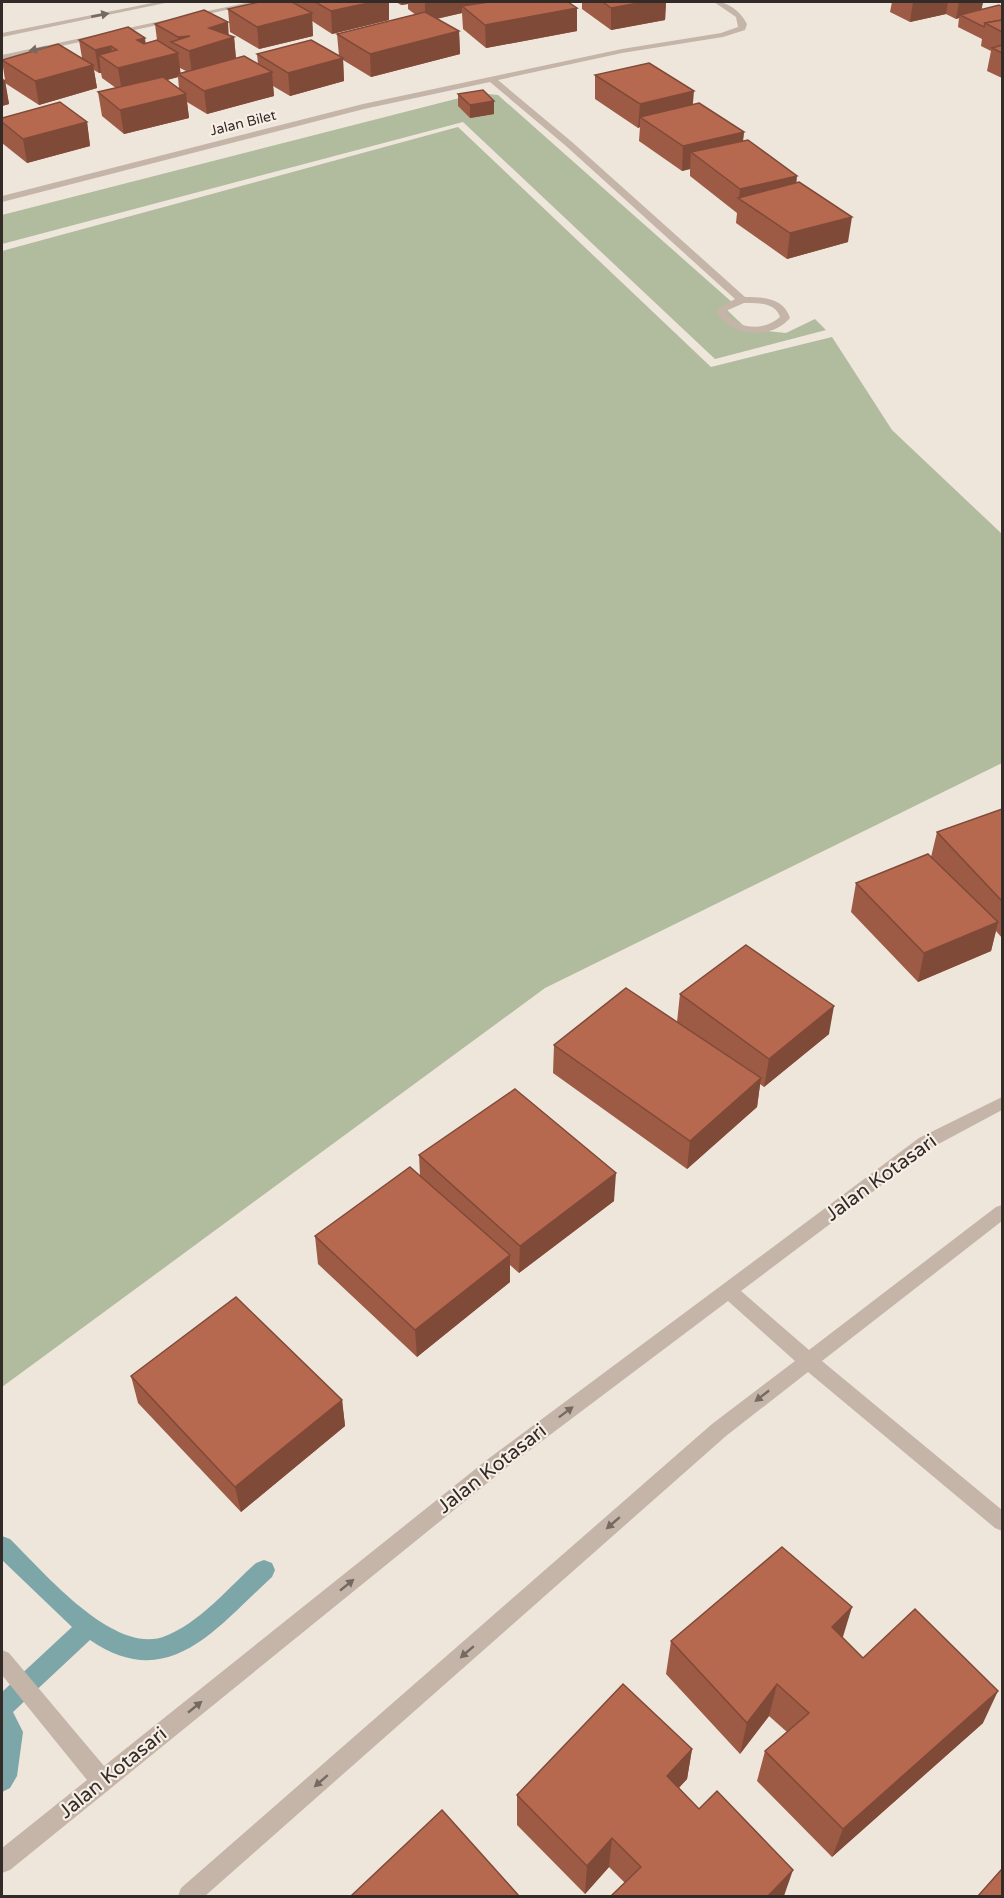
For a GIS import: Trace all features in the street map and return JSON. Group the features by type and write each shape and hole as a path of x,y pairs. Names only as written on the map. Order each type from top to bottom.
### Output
{"street":[{"path":"2,35 166,2"},
{"path":"2,57 259,2"},
{"name":"Jalan Bilet","path":"2,199 363,107 622,51 737,31 743,24 739,16 718,2"},
{"path":"2,47 11,55"},
{"path":"492,80 569,144 742,300 768,302 784,312 785,318 771,328 759,330 733,326 725,320 722,314 724,308 742,300"},
{"name":"Jalan Kotasari","path":"2,1862 495,1465 925,1143 1002,1103"},
{"path":"189,1896 719,1430 1002,1212"},
{"path":"728,1290 1002,1522"},
{"path":"3,1661 103,1782"}],"green space":[{"path":"479,93 498,95 734,304 727,310 747,329 786,333 815,319 826,330 715,359 463,122 2,244 2,215"},
{"path":"458,127 711,367 832,337 892,430 1002,534 1002,763 545,988 2,1387 2,251"}],"building":[{"path":"259,2 292,2 312,13 257,27 228,9"},
{"path":"315,2 373,2 331,11"},
{"path":"489,2 568,2 577,8 485,25 462,6"},
{"path":"603,2 644,2 611,8"},
{"path":"999,5 1002,7 1002,20 985,23 984,27 960,15"},
{"path":"204,10 228,22 209,28 234,37 189,51 171,42 190,36 178,37 155,24"},
{"path":"425,12 459,31 370,54 337,34"},
{"path":"1002,20 1002,32 985,23"},
{"path":"128,27 145,38 137,40 144,44 157,40 178,53 118,68 99,55 117,50 111,46 95,50 79,40"},
{"path":"311,40 343,58 288,73 257,54"},
{"path":"58,44 93,65 35,81 2,60"},
{"path":"1002,45 1002,53 992,48"},
{"path":"244,56 272,72 204,91 178,74"},
{"path":"649,63 694,91 640,104 595,75"},
{"path":"163,77 186,94 120,110 98,92"},
{"path":"483,90 494,101 470,105 458,94"},
{"path":"60,102 87,122 23,139 2,122 2,118"},
{"path":"699,103 744,132 683,146 640,117"},
{"path":"748,140 797,176 740,189 691,152"},
{"path":"799,182 852,217 790,233 738,198"},
{"path":"1002,809 1002,901 937,832"},
{"path":"928,854 998,922 924,953 856,883"},
{"path":"746,945 834,1006 769,1059 680,994"},
{"path":"626,988 761,1078 690,1141 554,1045"},
{"path":"515,1089 616,1173 520,1246 419,1155"},
{"path":"410,1167 510,1255 415,1330 315,1236"},
{"path":"236,1297 342,1400 235,1487 131,1376"},
{"path":"782,1547 852,1607 832,1627 863,1658 915,1609 998,1691 843,1829 765,1751 809,1713 777,1684 747,1723 671,1641"},
{"path":"623,1684 692,1749 667,1776 699,1809 717,1791 793,1870 768,1896 611,1896 641,1867 612,1838 587,1866 517,1795"},
{"path":"442,1810 519,1896 351,1896"},
{"path":"1002,1869 1002,1896 978,1896"}],"waterway":[{"path":"2,1546 49,1592 88,1625 108,1639 127,1648 144,1651 162,1648 191,1634 264,1570"},
{"path":"2,1707 88,1627"},
{"path":"2,1715 11,1732 5,1776 2,1780"}]}
